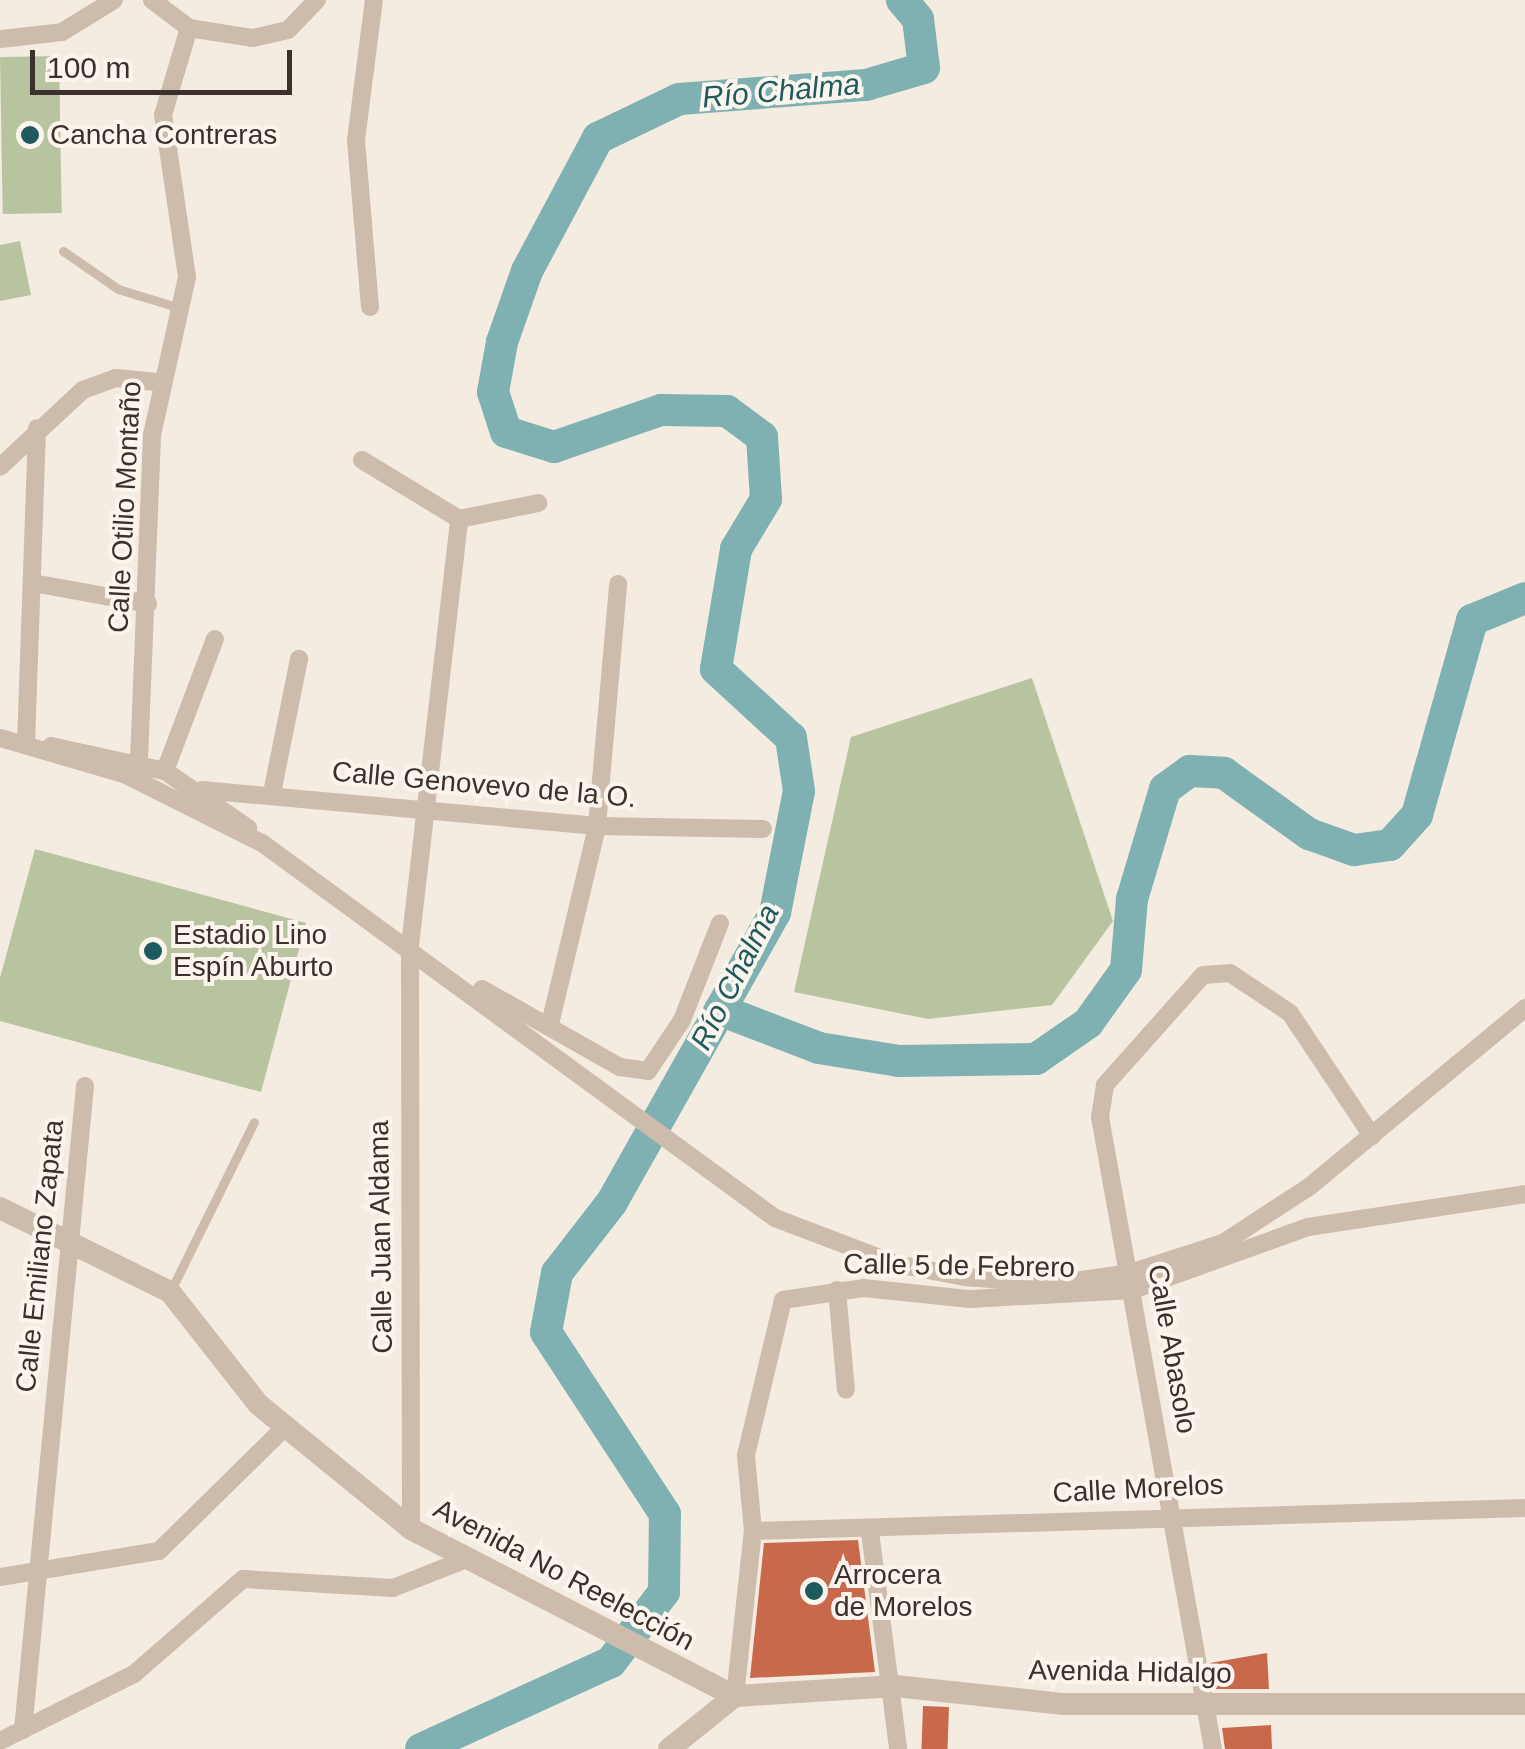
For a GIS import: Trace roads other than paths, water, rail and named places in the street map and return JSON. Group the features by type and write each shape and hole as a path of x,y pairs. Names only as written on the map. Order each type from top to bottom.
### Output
{"street":[{"path":"0,40 62,32 114,0"},
{"path":"152,0 189,28 274,35 317,0"},
{"path":"370,306 356,140 374,0"},
{"name":"Calle Otilio Montaño","path":"139,760 157,382 180,308 186,258 162,136 189,28"},
{"path":"0,466 37,428 97,382 157,382"},
{"path":"31,746 37,428"},
{"path":"362,460 459,519 538,504"},
{"name":"Calle Juan Aldama","path":"411,1529 410,945 420,811 459,519"},
{"path":"33,583 148,604"},
{"path":"550,1024 597,826 618,584"},
{"path":"165,771 215,639"},
{"path":"272,793 299,659"},
{"path":"0,738 147,784 262,843"},
{"path":"31,746 139,760 202,790 262,843 410,945 776,1218 896,1264 1017,1283 1131,1282 1308,1227 1525,1194"},
{"name":"Calle Genovevo de la O.","path":"202,790 272,793 597,826 763,829"},
{"path":"442,969 636,1072 656,1066 682,1020 720,923"},
{"name":"Calle Abasolo","path":"1212,1749 1208,1704 1131,1282 1102,1098 1112,1071 1188,988 1203,975 1230,973 1290,1014 1372,1136"},
{"path":"1224,1251 1372,1136 1525,1008"},
{"name":"Calle Emiliano Zapata","path":"23,1730 85,1086"},
{"name":"Avenida No Reelección","path":"0,1208 69,1238 170,1292 286,1426 411,1529 474,1565 734,1696"},
{"name":"Calle 5 de Febrero","path":"734,1696 753,1532 746,1456 777,1306 836,1290 970,1300 1131,1282"},
{"path":"836,1290 846,1390"},
{"path":"0,1577 159,1551 286,1426"},
{"name":"Calle Morelos","path":"753,1532 870,1532 1174,1512 1525,1508"},
{"path":"870,1532 894,1686 898,1749"},
{"path":"0,1741 134,1674 244,1579 393,1588 474,1565"},
{"name":"Avenida Hidalgo","path":"734,1696 894,1686 1064,1704 1525,1704"},
{"path":"668,1749 734,1696"}],"lane":[{"path":"63,251 118,288 180,308"},
{"path":"170,1292 254,1122"}],"waterway":[{"name":"Río Chalma","path":"421,1749 611,1662 664,1592 665,1514 546,1332 557,1273 612,1202 775,913 799,791 791,738 716,669 736,549 766,499 762,437 727,411 661,410 554,447 506,432 493,392 502,342 527,271 598,138 679,99 866,85 924,68 918,19 902,0"},
{"path":"720,1010 819,1048 899,1061 1036,1059 1088,1023 1126,970 1132,899 1165,789 1190,771 1224,773 1309,834 1354,850 1390,845 1417,815 1472,620 1525,598"}],"place":[{"name":"Cancha Contreras","path":"30,135"},
{"name":"Estadio Lino Espín Aburto","path":"153,951"},
{"name":"Arrocera de Morelos","path":"814,1591"}]}
